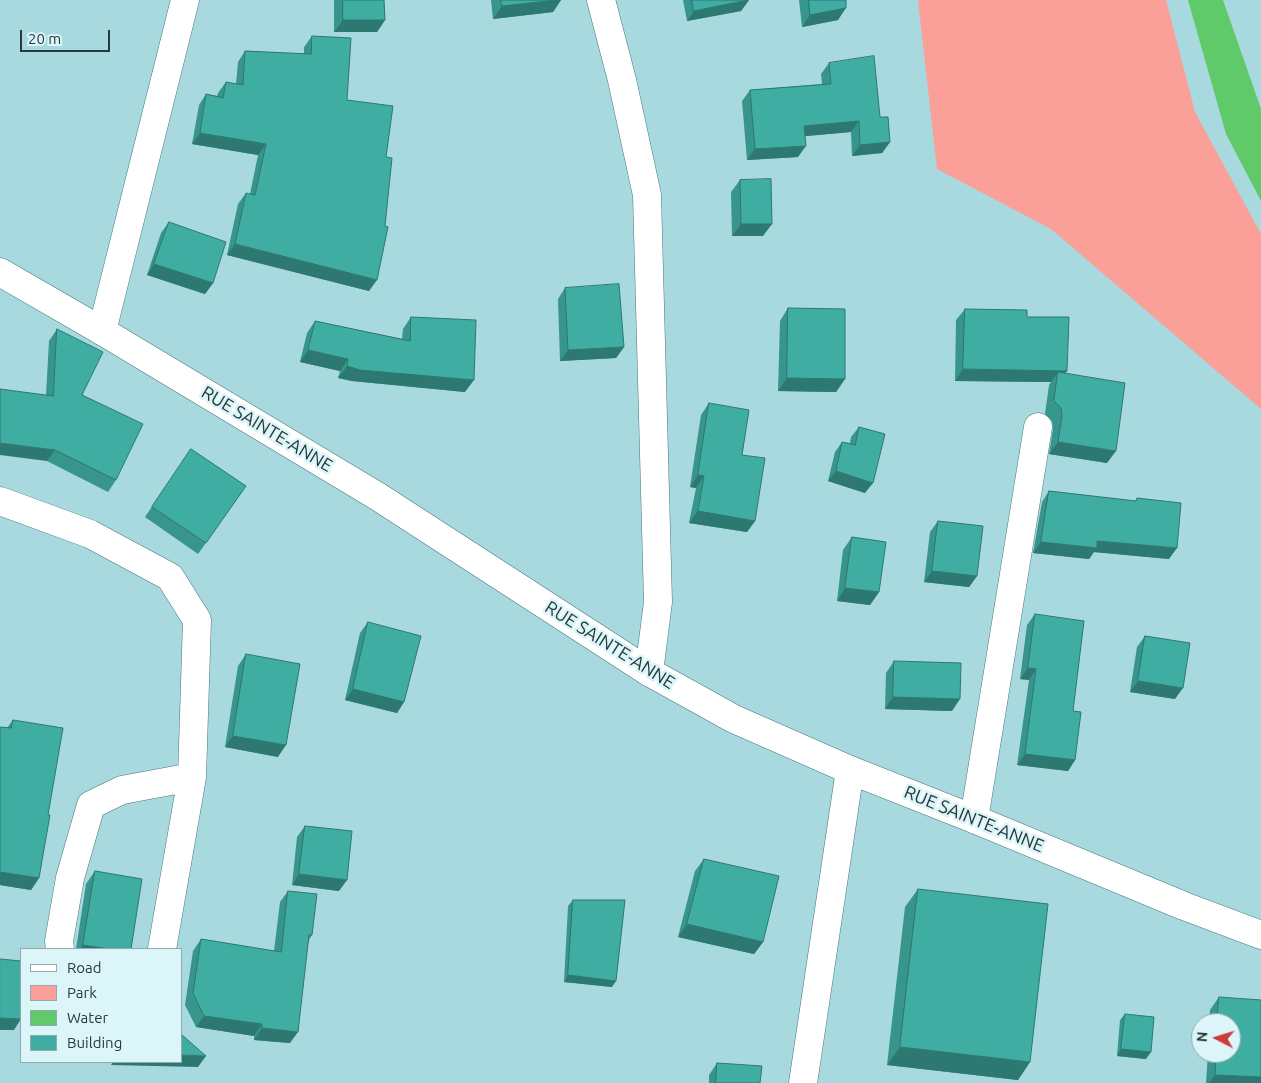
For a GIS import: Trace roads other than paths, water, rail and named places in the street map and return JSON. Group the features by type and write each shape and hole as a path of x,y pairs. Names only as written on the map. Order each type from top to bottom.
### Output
{"street":[{"path":"102,331 185,0"},
{"path":"601,0 622,80 647,195 658,602 649,672"},
{"name":"RUE SAINTE-ANNE","path":"0,272 377,496 649,672 734,719 850,770 974,818 1184,906 1261,935"},
{"path":"974,818 1038,427"},
{"path":"0,501 90,534 170,577 197,620 192,777 162,948"},
{"path":"803,1083 850,770"},
{"path":"60,948 59,941 70,878 91,805 122,790 192,777"}],"water":[{"path":"1188,0 1223,0 1261,109 1261,201 1226,134"}]}
